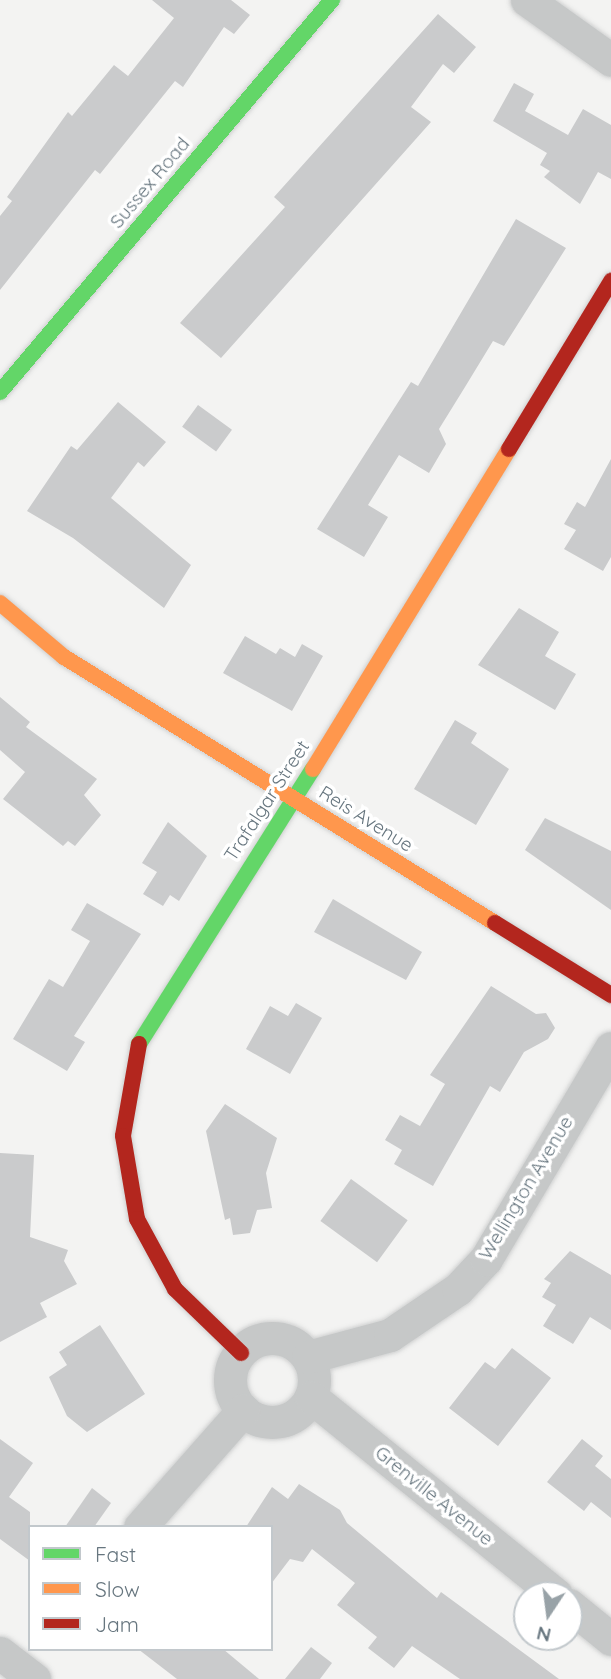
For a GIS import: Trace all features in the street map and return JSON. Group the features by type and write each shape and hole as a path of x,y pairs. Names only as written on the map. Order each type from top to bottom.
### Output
{"street":[{"name":"Sussex Road","path":"0,392 332,0"},
{"path":"527,0 611,60"},
{"name":"Trafalgar Street","path":"241,1353 175,1289 137,1219 122,1136 126,1092 154,1013 294,800 611,282"},
{"name":"Reis Avenue","path":"0,603 64,657 611,995"},
{"name":"Wellington Avenue","path":"308,1357 390,1335 458,1289 485,1259 611,1048"},
{"path":"272,1338 308,1357 311,1398 280,1421 243,1410 230,1386 241,1353 272,1338"},
{"name":"Grenville Avenue","path":"311,1398 539,1581"},
{"path":"142,1525 243,1410"},
{"path":"583,1616 611,1639"}],"building":[{"path":"152,0 231,0 250,15 234,34 224,27 183,87 175,81 100,174 95,170 0,290 0,216 12,201 7,197 68,112 72,116 114,65 128,76 174,18"},
{"path":"438,14 476,47 454,73 443,64 411,107 431,122 221,358 180,323 285,207 274,197"},
{"path":"514,83 534,94 525,111 568,135 583,109 611,125 611,179 598,172 580,204 544,177 550,171 540,165 547,153 493,121"},
{"path":"516,219 566,248 504,346 493,341 439,429 446,444 429,473 399,455 368,505 388,517 364,557 317,529 411,382 418,386"},
{"path":"118,402 166,442 144,467 138,462 111,498 191,565 164,608 73,538 27,511 71,446 77,450"},
{"path":"198,405 232,430 216,452 182,427"},
{"path":"611,459 611,557 603,571 564,549 576,530 564,524 577,502 585,507"},
{"path":"519,608 559,632 545,656 576,674 555,710 478,665"},
{"path":"245,636 276,654 280,648 295,657 302,644 323,656 292,711 223,673"},
{"path":"0,697 30,722 26,727 97,779 84,795 101,815 75,846 68,841 63,846 3,799 25,772 0,750"},
{"path":"455,720 477,733 471,743 509,769 476,825 414,789"},
{"path":"545,818 611,851 611,910 525,850"},
{"path":"168,822 207,856 179,901 170,895 163,906 143,894 157,872 142,863"},
{"path":"333,899 422,952 406,980 314,932"},
{"path":"87,903 141,934 74,1036 85,1042 67,1071 13,1039 49,979 63,987 90,941 71,930"},
{"path":"491,986 536,1014 546,1013 555,1028 548,1039 524,1052 500,1092 490,1086 433,1186 394,1164 402,1150 385,1140 400,1115 420,1126 445,1084 430,1075"},
{"path":"296,1003 322,1018 290,1074 246,1049 270,1006 288,1016"},
{"path":"225,1104 277,1138 266,1173 272,1208 257,1210 250,1233 233,1235 230,1218 225,1220 206,1131"},
{"path":"0,1153 34,1155 30,1237 68,1250 64,1261 77,1284 40,1303 47,1317 0,1342"},
{"path":"351,1179 408,1220 377,1262 320,1221"},
{"path":"570,1251 611,1275 611,1330 590,1317 573,1344 543,1326 556,1305 542,1297 551,1283 544,1279"},
{"path":"100,1325 145,1394 87,1432 67,1416 49,1377 67,1365 59,1352"},
{"path":"512,1348 551,1378 498,1446 449,1408 485,1362 495,1369"},
{"path":"0,1439 33,1463 9,1497 30,1512 28,1560 0,1539"},
{"path":"582,1439 603,1456 595,1466 611,1479 611,1518 591,1502 584,1511 547,1482"},
{"path":"299,1484 340,1510 347,1523 437,1598 441,1592 513,1645 513,1651 521,1651 559,1679 460,1679 412,1646 394,1668 368,1648 377,1637 337,1605 355,1583 312,1549 303,1562 290,1559 273,1581 273,1525 247,1525 272,1487 288,1499"},
{"path":"92,1488 111,1503 95,1525 66,1525"},
{"path":"311,1647 332,1663 320,1679 285,1679"},
{"path":"141,1651 225,1651 259,1679 177,1679"}],"traffic: fast":[{"path":"0,392 332,0"},
{"path":"139,1044 313,769"}],"traffic: slow":[{"path":"313,769 509,449"},
{"path":"0,603 64,657 495,923"}],"traffic: jam":[{"path":"509,449 611,281"},
{"path":"495,923 611,995"},
{"path":"139,1044 123,1136 137,1219 175,1289 241,1353"}]}
